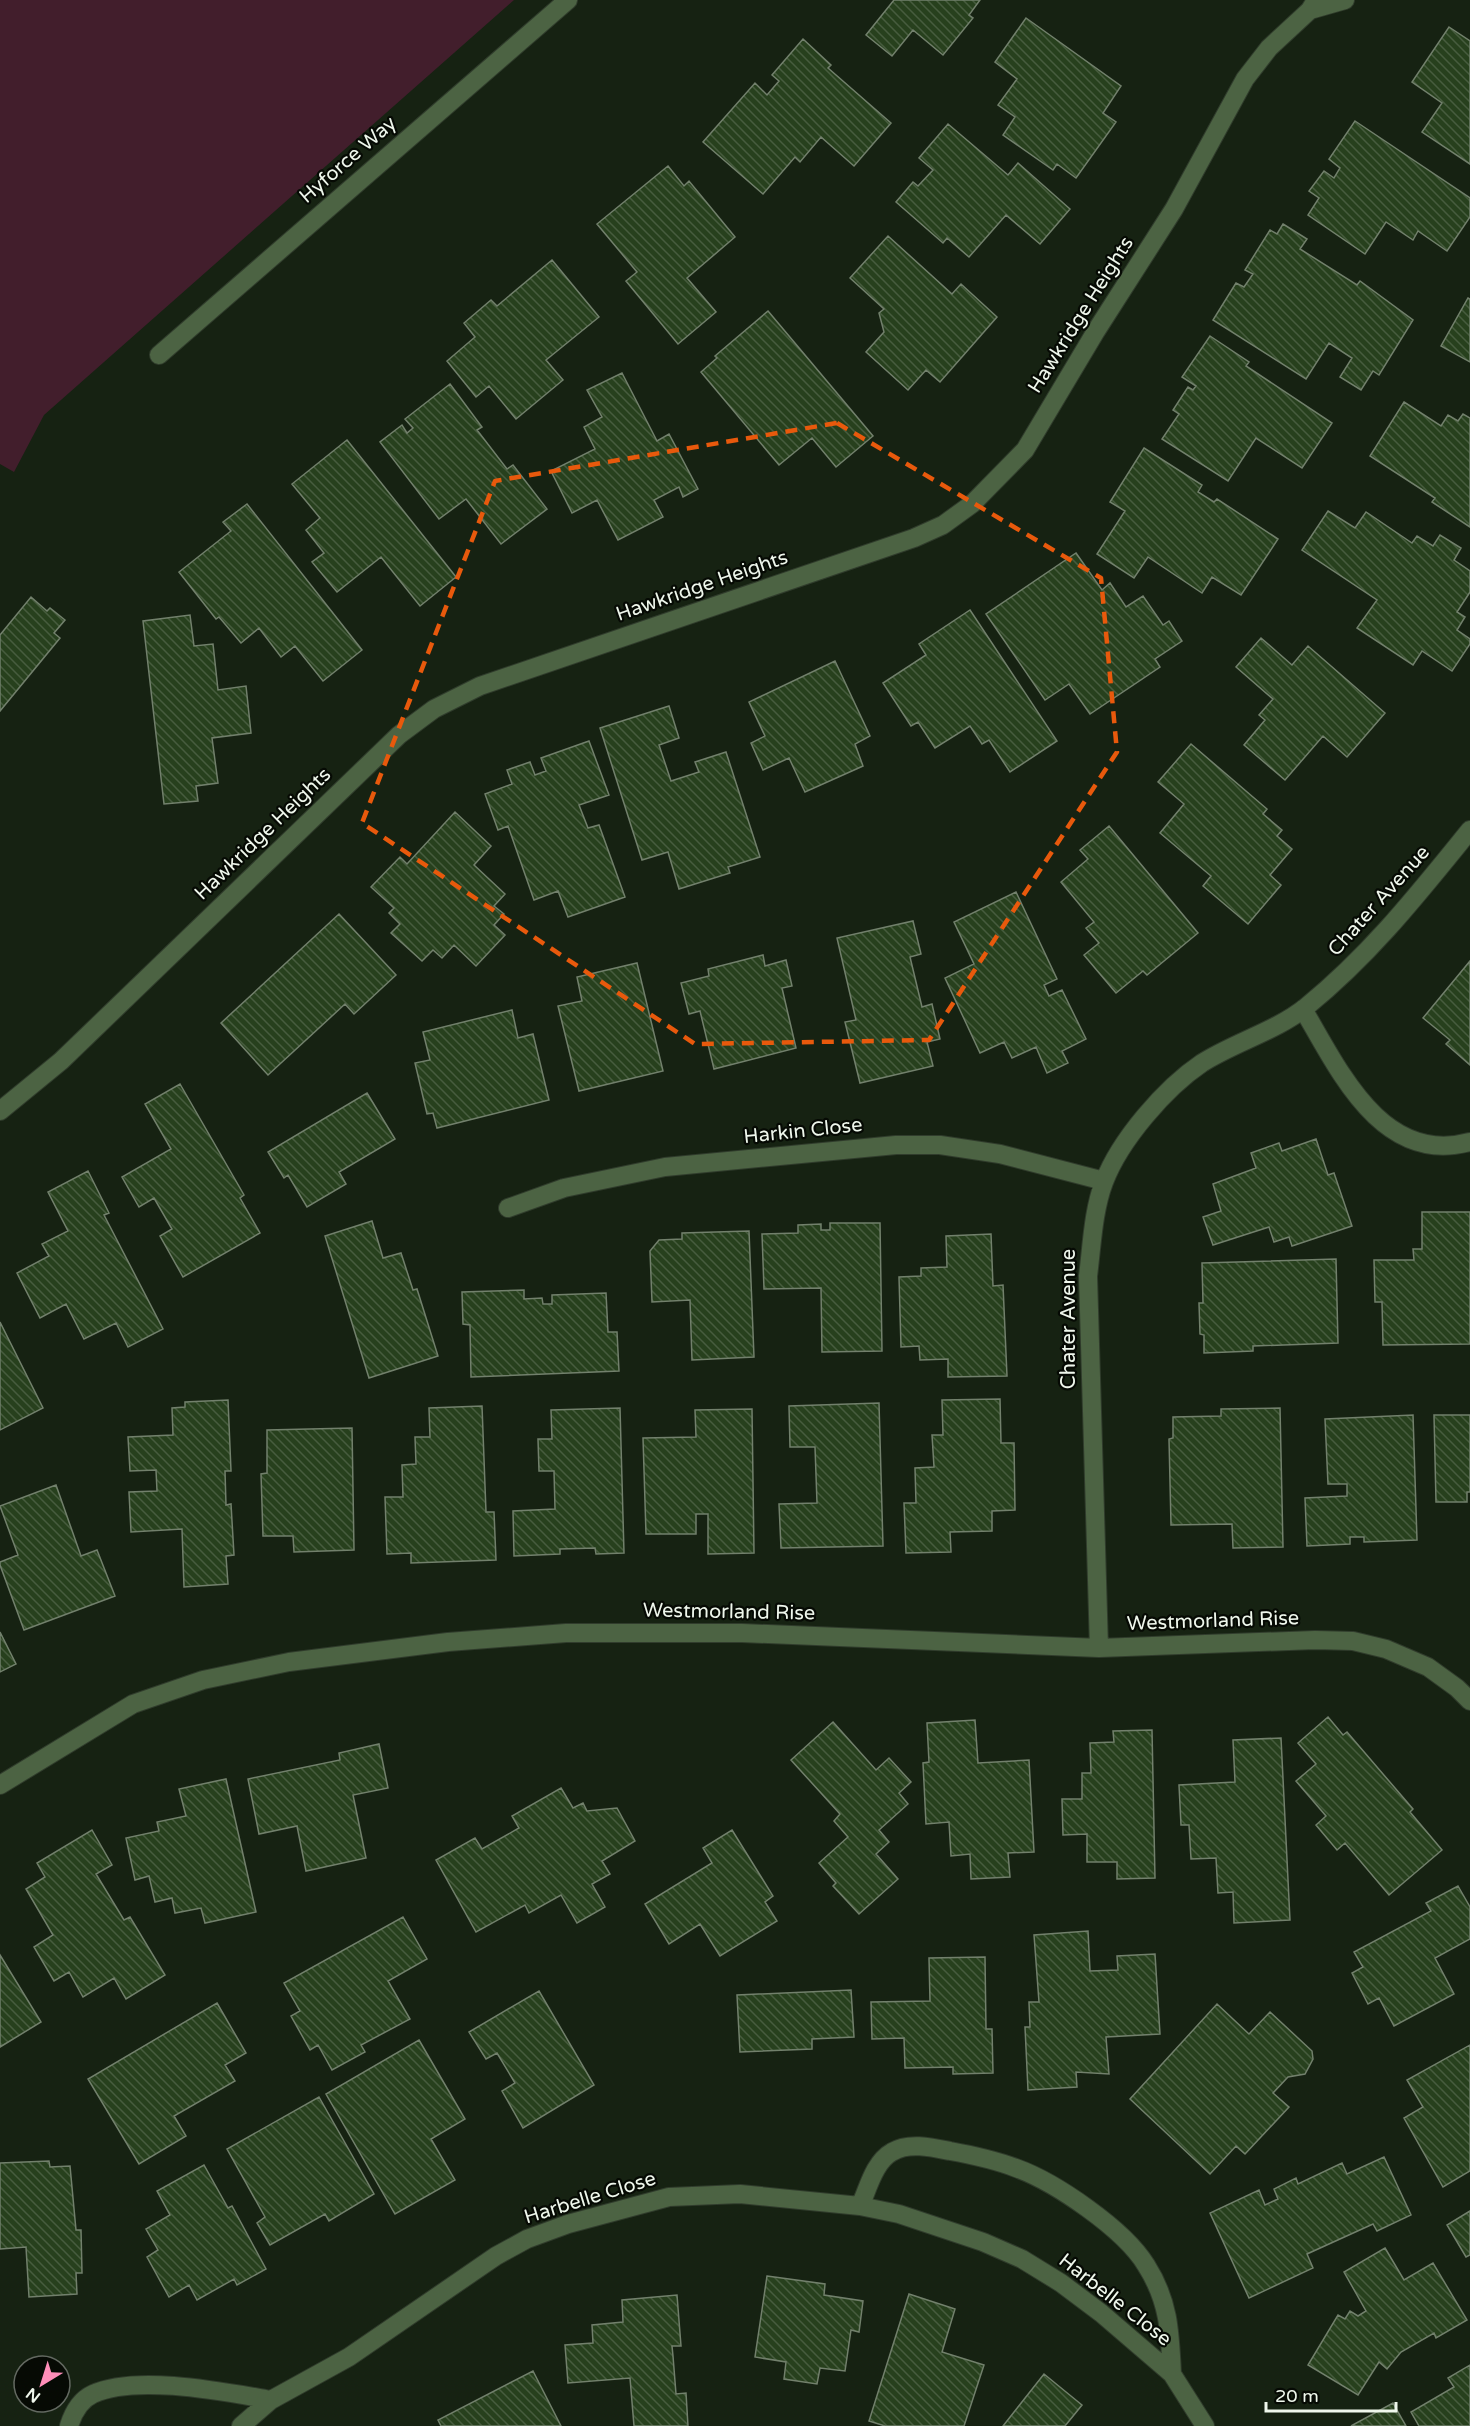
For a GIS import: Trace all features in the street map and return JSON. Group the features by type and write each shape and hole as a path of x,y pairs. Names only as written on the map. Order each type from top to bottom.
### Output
{"street":[{"name":"Hyforce Way","path":"159,354 568,0"},
{"name":"Hawkridge Heights","path":"0,1111 61,1061 399,735 434,709 480,686 914,538 943,525 972,504 1025,450 1096,331 1174,209 1245,79 1269,48 1309,4 1345,0"},
{"name":"Chater Avenue","path":"1099,1648 1088,1276 1095,1217 1104,1181 1130,1138 1175,1085 1202,1064 1304,1009 1362,959 1400,918 1470,830"},
{"path":"1304,1009 1354,1095 1377,1119 1403,1136 1434,1145 1457,1146 1470,1142"},
{"name":"Harkin Close","path":"508,1208 564,1188 665,1167 896,1145 940,1145 1000,1154 1104,1181"},
{"name":"Westmorland Rise","path":"0,1785 133,1704 203,1680 289,1662 448,1642 566,1633 742,1633 1099,1648 1353,1641 1386,1649 1428,1667 1457,1688 1470,1701"},
{"name":"Harbelle Close","path":"860,2206 879,2164 890,2152 906,2146 969,2154 1017,2168 1062,2193 1124,2236 1146,2264 1161,2294 1170,2323 1172,2374"},
{"name":"Harbelle Close","path":"241,2426 271,2400 349,2357 496,2256 527,2239 568,2224 669,2197 740,2194 860,2206 898,2214 983,2242 1022,2259 1061,2283 1101,2313 1172,2374 1205,2426"},
{"path":"69,2426 80,2403 91,2394 105,2390 147,2386 193,2387 271,2400"}],"highlighted area":[{"path":"837,423 1101,578 1117,752 929,1040 695,1044 362,823 495,481"}],"shaded area":[{"path":"0,0 514,0 44,415 14,472 0,464"}],"building":[{"path":"894,0 980,0 969,15 973,18 943,55 913,30 892,56 866,35"},
{"path":"1026,18 1121,86 1103,113 1116,122 1076,178 1057,164 1053,170 1003,135 1015,117 998,105 1017,79 995,62"},
{"path":"1449,27 1470,41 1470,164 1422,132 1442,103 1412,82"},
{"path":"803,39 831,65 828,68 891,123 854,166 821,137 800,162 795,157 763,194 703,142 755,83 767,95 779,81 772,75"},
{"path":"1355,121 1470,198 1470,217 1447,251 1418,231 1413,240 1386,222 1365,254 1308,215 1319,198 1309,191 1324,171 1334,178 1340,168 1329,159"},
{"path":"948,124 1008,175 1018,163 1070,209 1040,244 1006,215 969,257 947,238 943,243 896,202 913,182 918,186 933,170 919,158"},
{"path":"668,166 684,186 689,181 735,237 687,278 716,312 678,344 626,281 637,272 597,224"},
{"path":"1283,224 1307,239 1300,249 1357,285 1360,281 1413,320 1379,375 1373,371 1361,390 1340,377 1352,358 1329,343 1306,379 1213,320 1236,283 1244,287 1253,274 1245,270 1270,230 1277,234"},
{"path":"888,236 952,294 961,284 997,317 940,382 926,370 908,390 866,352 884,332 879,313 884,309 850,278"},
{"path":"552,260 599,317 546,360 563,380 516,419 489,386 476,397 447,361 475,337 464,323 491,300 497,306"},
{"path":"1468,298 1470,299 1470,362 1441,346"},
{"path":"768,311 873,436 836,467 812,438 779,465 701,372 717,358 715,356"},
{"path":"1210,336 1249,362 1246,366 1332,423 1302,468 1256,438 1228,481 1162,439 1179,414 1173,410 1188,387 1193,390 1196,386 1182,377"},
{"path":"622,373 657,441 669,434 698,489 683,497 679,487 654,500 663,517 618,540 597,500 572,513 551,471 595,449 584,427 602,417 587,390"},
{"path":"450,384 482,427 477,430 507,469 513,465 547,509 501,544 466,499 439,519 380,442 402,425 407,433 413,428 405,419"},
{"path":"1404,402 1441,426 1448,415 1458,421 1463,414 1470,418 1470,527 1432,502 1435,498 1370,456"},
{"path":"347,440 456,577 420,606 381,557 337,592 312,562 324,553 306,530 320,518 292,484"},
{"path":"1144,448 1202,485 1198,492 1214,502 1217,499 1278,539 1241,595 1212,577 1202,593 1148,557 1134,578 1097,554 1125,511 1110,502"},
{"path":"247,504 362,650 323,681 295,646 281,657 259,628 241,643 219,617 216,619 179,572 231,531 223,522"},
{"path":"1328,511 1355,528 1366,512 1412,543 1417,536 1433,546 1440,535 1461,548 1454,560 1470,571 1470,592 1457,612 1465,617 1457,630 1470,639 1470,644 1452,671 1422,651 1413,665 1357,628 1377,600 1302,550"},
{"path":"1076,553 1102,590 1110,583 1126,607 1143,596 1163,625 1169,621 1182,641 1155,659 1160,667 1090,714 1069,684 1045,700 986,614"},
{"path":"31,597 47,611 50,608 65,620 54,633 60,638 0,711 0,635"},
{"path":"970,610 1057,741 1010,772 989,740 982,744 970,726 935,748 918,722 911,726 883,683 926,655 919,644"},
{"path":"190,615 194,646 213,644 218,690 246,686 251,733 212,738 218,783 196,786 198,801 164,804 143,621"},
{"path":"1261,638 1292,665 1308,646 1385,713 1347,757 1323,736 1285,780 1244,745 1265,720 1259,715 1273,699 1236,667"},
{"path":"835,661 870,736 855,744 863,766 805,792 789,758 763,770 751,743 765,736 749,702"},
{"path":"669,706 679,738 659,745 671,781 699,772 695,762 726,752 760,857 728,867 730,873 679,889 668,852 642,860 600,728"},
{"path":"589,741 609,795 579,805 588,828 599,825 625,897 568,917 558,891 534,900 508,826 498,830 485,794 512,784 507,770 530,762 535,775 546,771 541,758"},
{"path":"1191,744 1267,809 1263,814 1282,830 1277,836 1292,849 1270,875 1281,885 1248,924 1203,886 1211,876 1160,833 1184,804 1158,782"},
{"path":"455,812 491,846 474,865 505,894 494,906 504,914 494,925 505,935 476,966 454,945 442,958 433,950 422,961 391,933 400,924 389,913 394,908 371,887 400,857 407,864"},
{"path":"1109,826 1198,933 1147,975 1143,971 1116,993 1084,955 1099,943 1086,928 1094,922 1061,882 1088,859 1080,850"},
{"path":"1016,892 1057,979 1044,985 1049,996 1062,990 1086,1039 1062,1051 1068,1063 1047,1073 1036,1047 1012,1058 1004,1042 980,1053 945,978 974,964 954,922"},
{"path":"339,914 396,975 354,1014 345,1004 268,1075 221,1023"},
{"path":"913,921 921,954 910,957 922,1007 932,1004 940,1039 927,1042 933,1066 860,1083 845,1022 856,1020 837,938"},
{"path":"763,955 765,966 786,960 792,986 782,988 796,1048 714,1069 700,1011 689,1014 681,983 709,976 708,969"},
{"path":"1470,961 1470,1065 1446,1044 1450,1040 1423,1018"},
{"path":"637,963 663,1071 579,1091 558,1006 582,1001 577,977"},
{"path":"512,1010 518,1038 533,1034 549,1100 437,1128 433,1113 427,1114 415,1063 430,1060 423,1032"},
{"path":"180,1084 244,1195 240,1198 260,1233 183,1277 160,1236 172,1229 154,1198 139,1207 122,1177 171,1149 145,1104"},
{"path":"367,1093 395,1139 339,1172 346,1184 307,1207 288,1175 284,1178 268,1152"},
{"path":"1316,1139 1328,1175 1334,1173 1352,1226 1292,1246 1289,1237 1274,1242 1269,1227 1213,1245 1203,1217 1221,1211 1213,1184 1256,1168 1251,1153 1279,1143 1282,1151"},
{"path":"88,1171 109,1213 104,1215 163,1329 128,1347 116,1323 84,1339 66,1304 40,1318 17,1273 49,1256 42,1244 68,1231 48,1192"},
{"path":"1422,1212 1470,1212 1470,1344 1383,1345 1382,1302 1375,1302 1374,1260 1414,1260 1413,1249 1422,1249"},
{"path":"372,1221 383,1258 401,1253 413,1290 417,1289 438,1356 369,1378 325,1236"},
{"path":"830,1223 880,1223 882,1351 822,1352 821,1288 764,1289 762,1234 798,1233 798,1225 821,1224 821,1230 830,1230"},
{"path":"749,1231 754,1357 692,1360 690,1300 652,1302 650,1251 659,1240 682,1239 682,1233"},
{"path":"991,1234 993,1286 1003,1285 1007,1376 948,1377 948,1359 920,1360 919,1346 901,1347 899,1277 921,1276 921,1268 947,1267 946,1236"},
{"path":"1336,1259 1338,1343 1253,1346 1253,1351 1204,1353 1204,1335 1200,1334 1199,1303 1203,1303 1202,1263"},
{"path":"524,1290 524,1299 542,1298 543,1304 552,1304 552,1295 606,1293 608,1332 617,1332 619,1371 471,1377 470,1325 463,1324 462,1292"},
{"path":"0,1322 43,1408 0,1430"},
{"path":"1000,1399 1001,1443 1014,1443 1015,1510 992,1511 992,1531 950,1532 951,1552 906,1553 904,1503 916,1503 915,1468 934,1467 932,1435 943,1435 942,1400"},
{"path":"228,1400 231,1471 225,1471 226,1505 231,1504 234,1555 226,1556 228,1584 184,1587 182,1529 131,1532 129,1492 157,1491 156,1470 130,1471 128,1437 173,1435 172,1408 185,1407 185,1402"},
{"path":"879,1403 883,1546 781,1548 779,1504 817,1503 815,1447 790,1447 789,1406"},
{"path":"482,1406 486,1512 494,1512 496,1560 411,1563 411,1553 387,1554 385,1497 403,1497 402,1465 416,1464 415,1437 430,1437 429,1408"},
{"path":"620,1408 624,1553 596,1554 595,1548 560,1549 560,1554 514,1556 513,1511 555,1509 554,1471 539,1471 538,1439 552,1439 551,1410"},
{"path":"1280,1408 1283,1547 1233,1548 1232,1524 1171,1525 1169,1439 1173,1438 1173,1417 1221,1416 1221,1409"},
{"path":"752,1409 754,1553 708,1554 708,1514 696,1514 696,1534 646,1534 643,1438 696,1437 695,1410"},
{"path":"1413,1415 1417,1540 1364,1542 1364,1537 1350,1537 1350,1544 1307,1546 1305,1498 1347,1496 1347,1484 1328,1484 1325,1419"},
{"path":"1434,1415 1470,1415 1470,1492 1467,1492 1467,1502 1436,1502"},
{"path":"352,1428 354,1550 294,1552 293,1536 263,1536 261,1474 267,1473 267,1430"},
{"path":"56,1485 81,1556 97,1550 115,1596 24,1630 0,1565 0,1562 18,1555 0,1506"},
{"path":"0,1632 16,1664 0,1672"},
{"path":"1328,1717 1343,1735 1347,1732 1413,1809 1410,1812 1442,1850 1389,1895 1345,1843 1337,1850 1316,1825 1326,1816 1296,1781 1316,1764 1298,1743"},
{"path":"975,1720 978,1763 1029,1760 1034,1852 1008,1853 1010,1877 971,1879 970,1854 951,1856 949,1822 926,1824 923,1763 929,1762 927,1723"},
{"path":"833,1722 876,1770 889,1758 911,1782 899,1793 908,1804 879,1830 889,1842 876,1854 898,1879 859,1914 833,1886 836,1883 819,1863 848,1837 834,1821 840,1814 791,1760"},
{"path":"1152,1730 1155,1878 1117,1879 1117,1862 1087,1862 1087,1834 1063,1835 1062,1799 1082,1799 1082,1773 1091,1773 1090,1743 1114,1742 1113,1731"},
{"path":"1281,1738 1290,1920 1234,1923 1233,1892 1218,1893 1216,1858 1191,1859 1189,1825 1181,1825 1179,1785 1235,1782 1233,1740"},
{"path":"379,1744 388,1788 353,1795 366,1858 306,1871 297,1826 259,1834 248,1779 340,1760 339,1753"},
{"path":"226,1779 256,1912 205,1923 201,1908 175,1913 172,1898 155,1902 149,1876 135,1880 126,1838 159,1831 157,1822 186,1816 179,1789"},
{"path":"561,1788 573,1808 583,1803 587,1811 617,1808 635,1841 602,1861 610,1874 592,1884 605,1907 577,1923 561,1895 529,1913 525,1905 476,1932 436,1860 475,1838 482,1849 519,1828 512,1816"},
{"path":"92,1830 112,1865 96,1874 124,1920 130,1917 165,1975 126,1999 114,1978 83,1997 69,1972 54,1981 34,1947 53,1935 26,1889 45,1877 37,1863"},
{"path":"732,1830 773,1896 765,1902 777,1921 720,1956 700,1924 669,1944 645,1904 712,1863 703,1848"},
{"path":"1458,1886 1470,1907 1470,1939 1435,1958 1454,1994 1394,2026 1379,1998 1368,2004 1352,1973 1363,1967 1354,1952 1431,1911 1426,1903"},
{"path":"403,1917 427,1959 388,1981 410,2019 361,2045 365,2052 332,2070 318,2045 310,2050 291,2016 300,2011 284,1983"},
{"path":"1088,1931 1090,1971 1118,1970 1117,1956 1155,1954 1160,2034 1106,2037 1109,2074 1076,2072 1077,2087 1028,2090 1025,2027 1030,2027 1029,2002 1039,2002 1034,1935"},
{"path":"0,1955 41,2022 0,2047"},
{"path":"985,1957 986,2029 992,2029 993,2073 953,2074 953,2067 905,2068 904,2038 872,2039 871,2002 930,2001 929,1958"},
{"path":"851,1990 854,2037 812,2039 812,2049 740,2052 737,1995"},
{"path":"539,1991 594,2085 523,2128 502,2091 515,2083 497,2053 486,2059 469,2032"},
{"path":"217,2003 246,2053 225,2065 235,2081 174,2116 186,2136 139,2164 88,2079"},
{"path":"1217,2004 1249,2034 1270,2012 1312,2051 1313,2059 1305,2074 1288,2077 1273,2093 1289,2107 1245,2154 1236,2146 1210,2174 1130,2099"},
{"path":"419,2040 465,2119 431,2139 455,2180 395,2214 326,2094"},
{"path":"1470,2045 1470,2171 1443,2187 1404,2118 1423,2107 1407,2080"},
{"path":"319,2097 374,2194 329,2221 325,2214 270,2245 257,2223 265,2217 227,2149"},
{"path":"1384,2157 1411,2215 1377,2231 1373,2224 1307,2254 1313,2268 1249,2298 1210,2213 1259,2190 1265,2205 1278,2199 1274,2189 1296,2178 1298,2184 1342,2163 1347,2174"},
{"path":"49,2161 50,2167 70,2166 76,2230 81,2230 82,2273 76,2273 77,2294 29,2297 26,2247 0,2249 0,2163"},
{"path":"204,2165 228,2208 232,2206 266,2269 237,2285 234,2279 197,2300 189,2285 169,2297 147,2257 158,2250 146,2229 170,2215 157,2191"},
{"path":"1470,2211 1470,2255 1466,2257 1447,2225"},
{"path":"1385,2248 1404,2280 1433,2263 1467,2320 1436,2338 1434,2333 1401,2352 1387,2369 1379,2362 1358,2395 1308,2365 1338,2315 1345,2319 1350,2311 1358,2316 1366,2311 1344,2272"},
{"path":"767,2276 825,2284 824,2295 863,2301 859,2332 851,2330 845,2371 820,2368 817,2384 784,2379 786,2362 755,2357"},
{"path":"909,2294 955,2309 942,2352 984,2365 964,2426 885,2426 869,2421"},
{"path":"677,2295 681,2346 672,2346 676,2394 686,2393 688,2426 634,2426 630,2378 568,2383 565,2345 593,2343 592,2325 623,2322 622,2300"},
{"path":"1470,2365 1470,2426 1419,2426 1411,2412 1454,2387 1448,2378"},
{"path":"533,2371 561,2426 441,2426 438,2420"},
{"path":"1044,2374 1082,2405 1065,2426 1003,2426"},
{"path":"1393,2403 1406,2426 1351,2426"}]}
